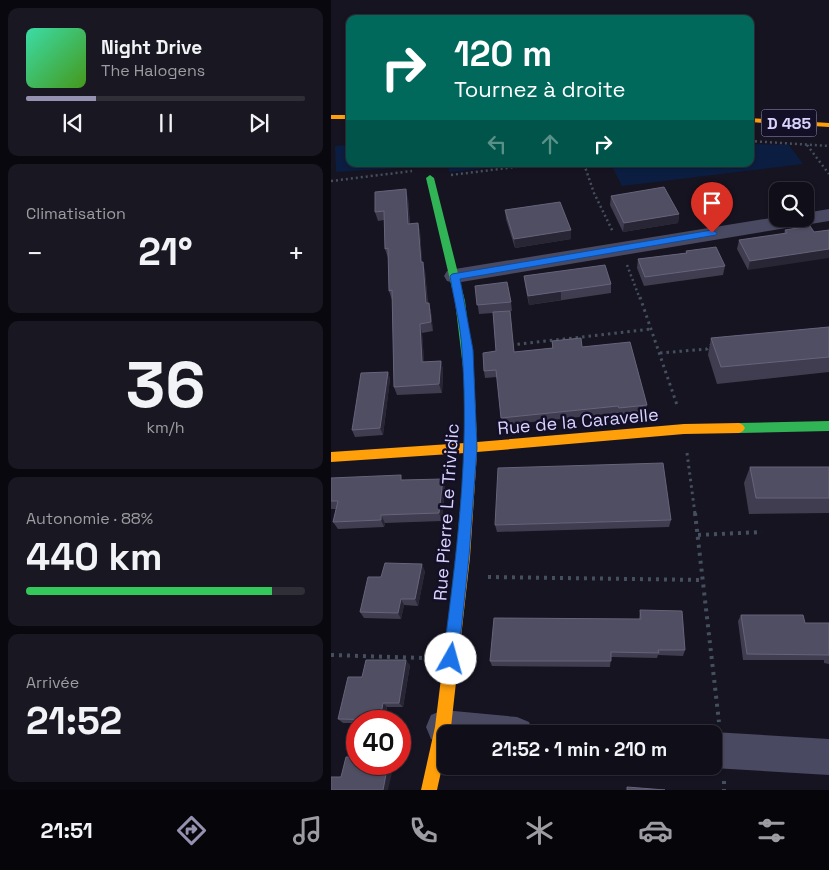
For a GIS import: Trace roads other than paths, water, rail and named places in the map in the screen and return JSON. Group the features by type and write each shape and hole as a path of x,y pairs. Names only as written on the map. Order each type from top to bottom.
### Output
{"street":[{"path":"331,117 346,117"},
{"name":"D 485","path":"754,120 829,125"},
{"name":"Rue Pierre Le Trividic","path":"430,178 455,276 468,350 471,448 461,576 443,725"},
{"path":"814,218 829,215"},
{"path":"455,276 769,225"},
{"name":"Rue de la Caravelle","path":"331,457 471,448 684,428 829,426"},
{"path":"722,751 829,757"},
{"name":"Rue Pierre Le Trividic","path":"429,790 437,755"}],"water":[{"path":"754,144 789,145 803,164 622,186 612,167 754,167"},
{"path":"346,145 346,167 415,167 336,172 335,146"},
{"path":"448,167 494,167 449,172"}]}
